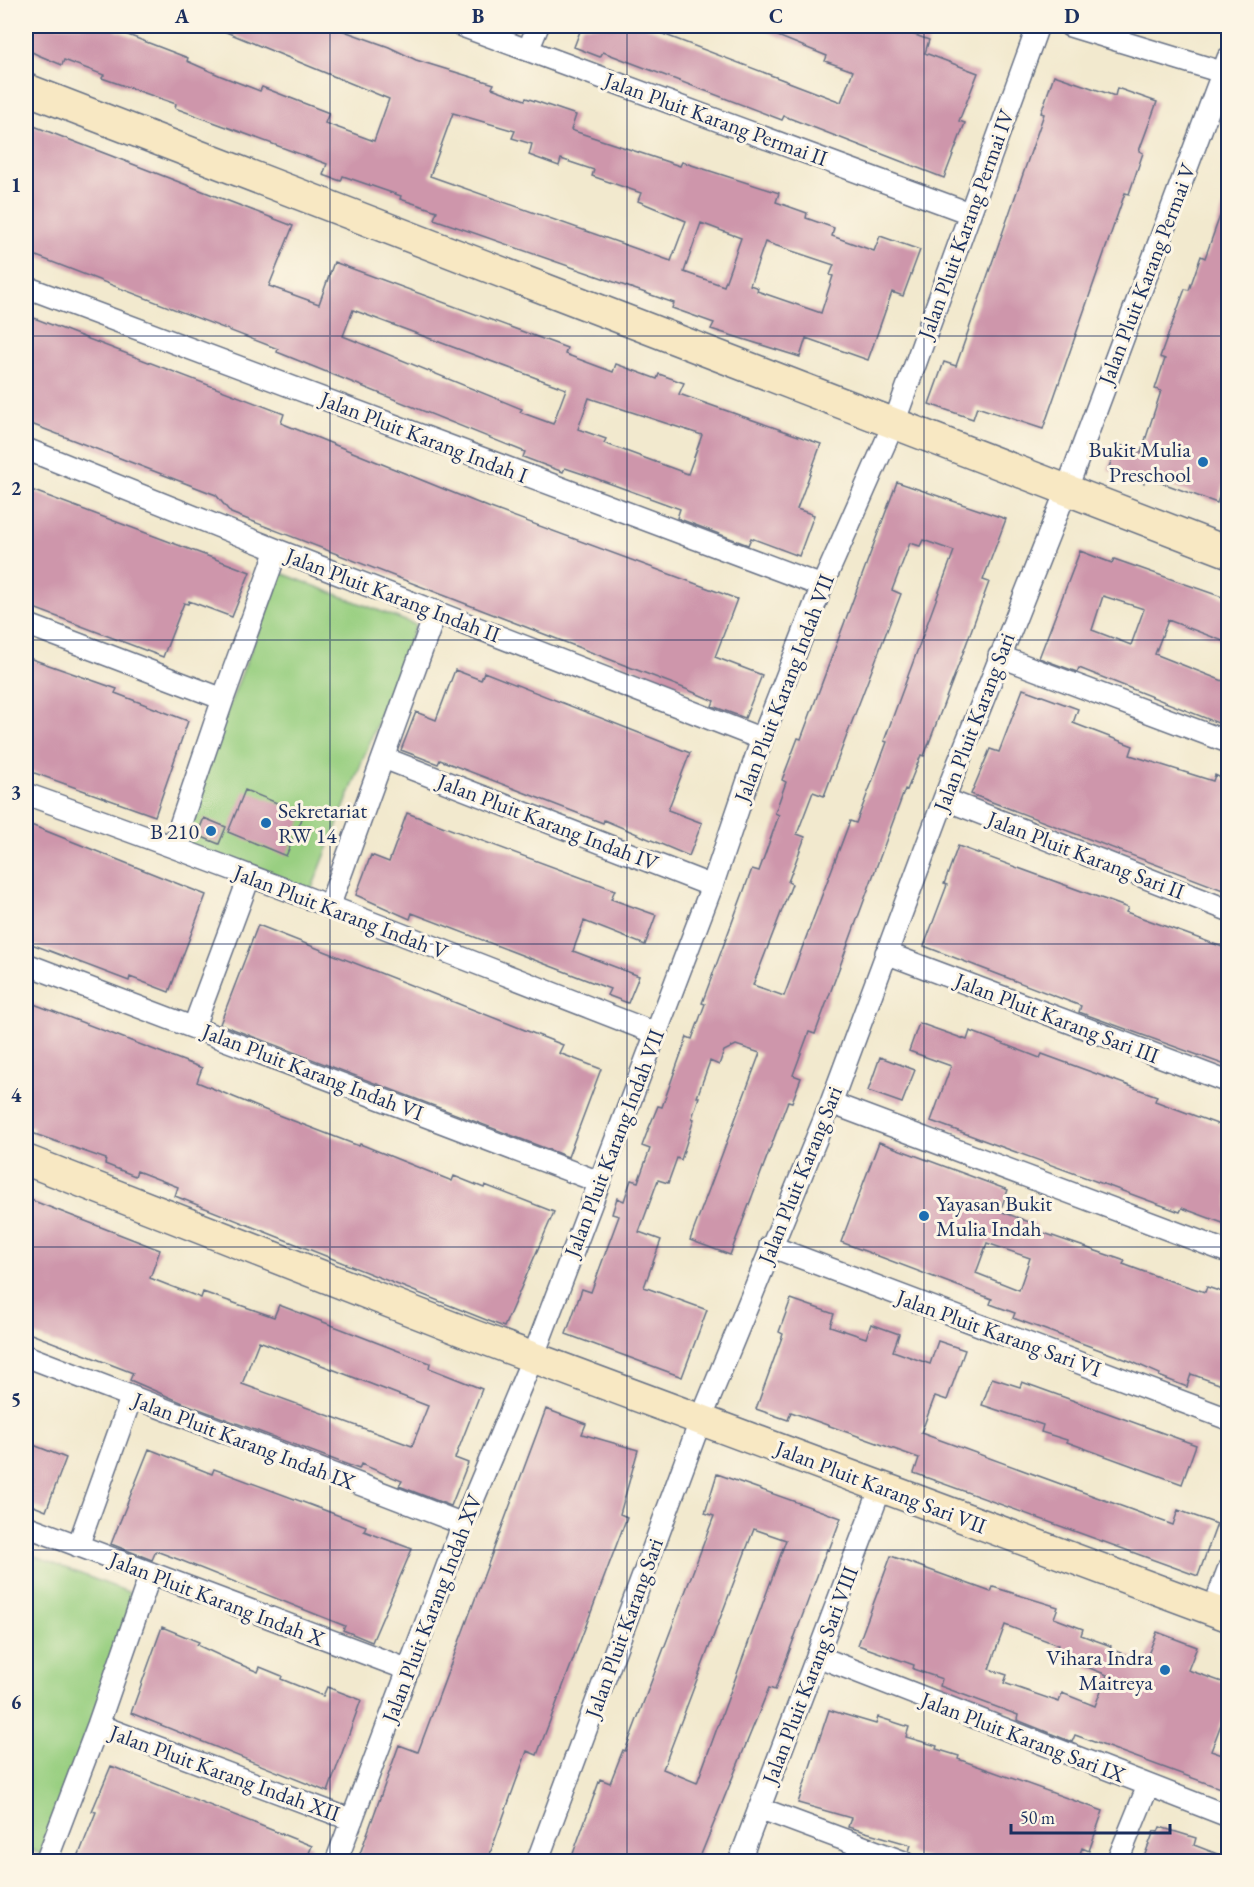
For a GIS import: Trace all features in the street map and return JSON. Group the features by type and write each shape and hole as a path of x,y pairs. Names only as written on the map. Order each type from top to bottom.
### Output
{"street":[{"name":"Jalan Pluit Karang Permai II","path":"462,26 969,213"},
{"path":"528,50 538,26"},
{"name":"Jalan Pluit Karang Permai IV","path":"894,423 1038,26"},
{"path":"1070,26 1227,68"},
{"name":"Jalan Pluit Karang Permai V","path":"1066,490 1227,68"},
{"path":"26,89 1228,552"},
{"name":"Jalan Pluit Karang Indah I","path":"26,287 822,586"},
{"name":"Jalan Pluit Karang Indah VII","path":"533,1357 712,886 762,739 822,586 894,423"},
{"name":"Jalan Pluit Karang Indah II","path":"26,448 277,550 762,739"},
{"name":"Jalan Pluit Karang Sari","path":"537,1862 701,1419 770,1246 831,1103 944,799 1066,490"},
{"path":"173,846 277,550"},
{"path":"329,906 436,611"},
{"path":"26,624 223,699"},
{"path":"999,656 1228,742"},
{"name":"Jalan Pluit Karang Indah IV","path":"384,758 712,886"},
{"name":"Jalan Pluit Karang Indah V","path":"26,794 173,846 249,878 329,906 655,1033"},
{"name":"Jalan Pluit Karang Sari II","path":"944,799 1228,910"},
{"path":"194,1026 249,878"},
{"name":"Jalan Pluit Karang Sari III","path":"886,953 1228,1082"},
{"name":"Jalan Pluit Karang Indah VI","path":"26,964 599,1182"},
{"path":"831,1103 1228,1252"},
{"path":"26,1160 533,1357"},
{"name":"Jalan Pluit Karang Sari VI","path":"770,1246 1228,1419"},
{"name":"Jalan Pluit Karang Indah IX","path":"26,1356 463,1524"},
{"name":"Jalan Pluit Karang Sari VII","path":"533,1357 1221,1613"},
{"name":"Jalan Pluit Karang Indah XV","path":"336,1862 463,1524 533,1357"},
{"path":"78,1546 132,1398"},
{"name":"Jalan Pluit Karang Sari VIII","path":"739,1862 881,1487"},
{"name":"Jalan Pluit Karang Indah X","path":"26,1526 150,1575 409,1670"},
{"path":"1221,1613 1228,1570"},
{"path":"46,1862 98,1725 150,1575"},
{"name":"Jalan Pluit Karang Sari IX","path":"817,1656 1228,1816"},
{"name":"Jalan Pluit Karang Indah XII","path":"98,1725 352,1820"},
{"path":"1117,1862 1148,1786"},
{"path":"759,1808 904,1862"}],"green space":[{"path":"281,573 416,625 309,896 175,844"},
{"path":"26,1553 141,1597 41,1854 26,1848"}],"building":[{"path":"26,26 117,26 115,30 188,58 187,61 221,76 260,91 262,87 329,113 325,123 374,141 389,99 214,27 330,26 389,47 416,60 494,84 492,88 525,100 526,98 576,115 571,130 680,166 682,162 779,193 776,202 807,213 806,218 834,228 832,236 874,251 880,236 920,250 903,296 892,292 868,360 806,338 800,357 711,329 714,323 672,308 674,303 434,219 437,211 400,199 401,196 343,176 341,181 323,175 327,164 175,108 176,104 102,78 104,75 64,60 62,65 26,49","holes":["453,113 515,131 512,138 532,144 529,155 559,166 561,159 594,170 592,176 641,193 638,201 686,221 671,261 430,176","701,223 741,238 724,286 684,272","765,242 834,265 830,275 833,276 821,313 757,291 758,288 750,285"]},
{"path":"582,26 642,26 841,102 853,71 825,61 827,56 753,26 890,26 929,40 925,53 978,73 959,121 965,123 944,178 784,116 782,120 603,52 600,57 574,47"},
{"path":"1054,75 1115,96 1117,88 1157,102 1139,151 1143,153 1129,194 1125,193 1043,429 977,407 973,419 929,404 944,362 956,366 1044,114 1041,113"},
{"path":"26,123 293,226 269,286 319,304 334,262 567,348 565,354 613,372 616,364 657,379 659,374 684,383 679,394 821,444 797,509 814,515 799,556 751,538 748,545 677,518 680,509 565,468 563,472 523,457 525,452 277,352 278,349 26,252","holes":["353,310 566,389 553,424 520,412 522,409 343,336","589,398 702,435 688,474 604,443 606,439 578,429"]},
{"path":"1226,199 1228,199 1228,472 1217,503 1146,477 1144,483 1108,470 1117,444 1141,453 1161,391 1155,389 1165,359 1160,357 1185,289 1189,290 1201,256 1205,258"},
{"path":"26,315 284,414 281,423 488,507 737,599 715,657 762,675 745,718 712,706 714,701 681,687 231,513 216,495 26,422"},
{"path":"897,482 1006,519 983,580 989,582 963,653 924,756 921,755 907,790 905,789 815,1034 809,1032 793,1075 801,1078 792,1102 788,1101 730,1255 690,1240 760,1053 736,1045 724,1051 719,1065 710,1061 697,1097 699,1097 692,1118 694,1119 681,1160 677,1158 668,1183 658,1180 639,1232 661,1240 644,1287 707,1310 682,1377 566,1334 582,1289 591,1292 619,1216 612,1214 617,1198 624,1201 631,1180 638,1182 650,1149 642,1146 658,1106 662,1107 687,1037 692,1039 705,1004 702,1003 752,869 759,871 779,815 775,813 786,782 782,780 798,738 801,739","holes":["923,540 954,551 884,741 887,742 872,782 856,823 850,821 784,996 753,985 792,884 788,882 805,837 797,834 813,792 824,796 901,594 892,590 910,543 920,546"]},
{"path":"26,488 250,572 232,617 189,601 188,604 184,603 163,657 26,605"},
{"path":"1080,551 1112,563 1114,559 1228,599 1228,643 1168,620 1155,654 1228,683 1228,727 1079,668 1077,672 1039,658","holes":["1103,596 1144,609 1131,645 1092,630"]},
{"path":"26,657 117,689 115,693 188,721 155,816 26,770"},
{"path":"455,670 481,680 484,672 690,753 668,810 702,823 689,856 604,820 603,823 440,760 438,764 401,750 416,712 436,720"},
{"path":"1023,689 1078,709 1073,723 1133,746 1130,755 1213,781 1215,775 1228,781 1228,892 971,794 990,749 999,752"},
{"name":"Sekretariat RW 14","path":"245,790 304,814 286,856 228,832"},
{"path":"407,813 615,890 611,899 656,915 645,945 584,921 573,951 639,976 628,1003 607,995 610,989 412,913 410,919 356,895 371,855 389,862"},
{"name":"B 210","path":"204,818 226,827 219,844 197,835"},
{"path":"26,823 206,895 169,992 130,977 129,981 26,942"},
{"path":"958,846 1128,908 1126,912 1228,949 1228,1066 1079,1012 1081,1006 924,946 947,885 944,884"},
{"path":"258,925 563,1045 559,1053 601,1069 568,1157 220,1024"},
{"path":"26,1001 202,1068 197,1082 265,1110 359,1146 360,1144 452,1181 454,1176 484,1188 485,1185 554,1212 504,1327 175,1196 178,1187 137,1171 135,1176 105,1164 106,1159 32,1133 34,1128 26,1125"},
{"path":"919,1023 967,1040 970,1031 1040,1058 1042,1054 1157,1096 1155,1101 1228,1128 1228,1225 1182,1208 1180,1212 931,1121 951,1066 909,1051"},
{"path":"880,1057 915,1070 902,1103 868,1091"},
{"path":"879,1142 1008,1190 1000,1211 1037,1225 1035,1230 1125,1261 1123,1264 1161,1278 1205,1292 1207,1287 1228,1294 1228,1368 1222,1385 1191,1374 1187,1387 1130,1361 1013,1318 1015,1313 990,1304 992,1299 841,1242","holes":["987,1243 1030,1258 1019,1290 976,1273"]},
{"path":"26,1198 160,1250 150,1278 201,1298 203,1292 274,1317 279,1305 430,1363 429,1368 482,1389 455,1458 468,1463 451,1506 399,1486 402,1481 361,1464 359,1469 183,1403 130,1380 133,1373 26,1332","holes":["259,1341 428,1406 412,1446 242,1384"]},
{"path":"791,1299 834,1314 830,1326 866,1338 871,1324 899,1334 893,1351 930,1364 938,1341 965,1350 947,1400 935,1396 921,1433 1173,1525 1178,1510 1217,1524 1198,1576 914,1473 919,1458 791,1412 788,1420 756,1409 783,1334 779,1332"},
{"path":"992,1378 1020,1387 1022,1382 1196,1445 1182,1484 1041,1432 1043,1425 982,1405"},
{"path":"546,1409 586,1424 582,1434 638,1450 620,1514 627,1517 537,1755 527,1751 487,1862 357,1862 399,1745 418,1752"},
{"path":"26,1442 66,1458 46,1511 26,1503"},
{"path":"149,1449 212,1474 214,1469 324,1510 366,1526 364,1531 412,1549 372,1642 343,1630 345,1626 180,1560 156,1551 152,1560 111,1544"},
{"path":"717,1474 841,1518 829,1550 827,1549 775,1690 769,1688 698,1862 570,1862 600,1779 610,1783 623,1750 625,1751 714,1516 705,1513","holes":["754,1529 786,1540 697,1783 663,1769"]},
{"path":"891,1556 991,1592 993,1587 1058,1607 1054,1618 1083,1629 1081,1635 1145,1662 1157,1632 1197,1647 1188,1670 1228,1684 1228,1721 1223,1719 1211,1751 1228,1757 1228,1791 1075,1735 1072,1742 1017,1720 1018,1715 940,1686 942,1679 913,1669 914,1665 858,1645","holes":["1005,1625 1058,1645 1055,1654 1107,1675 1095,1706 1062,1693 1059,1702 1004,1683 1007,1675 989,1669"]},
{"path":"162,1627 199,1642 197,1645 225,1658 258,1672 260,1667 282,1676 281,1679 323,1696 327,1687 361,1700 328,1792 131,1713"},
{"path":"829,1710 876,1724 878,1717 909,1727 906,1737 937,1746 936,1749 959,1756 958,1759 1103,1811 1089,1851 1082,1848 1077,1862 943,1862 914,1855 909,1851 911,1845 848,1827 851,1818 798,1803"},
{"path":"111,1766 312,1846 305,1862 76,1862 96,1812 92,1811"},
{"path":"1160,1827 1196,1838 1194,1845 1228,1858 1228,1862 1142,1862 1154,1831 1158,1832"}],"place":[{"name":"Bukit Mulia Preschool","path":"1203,462"},
{"name":"Sekretariat RW 14","path":"266,823"},
{"name":"B 210","path":"211,831"},
{"name":"Yayasan Bukit Mulia Indah","path":"924,1216"},
{"name":"Vihara Indra Maitreya","path":"1165,1670"}]}
